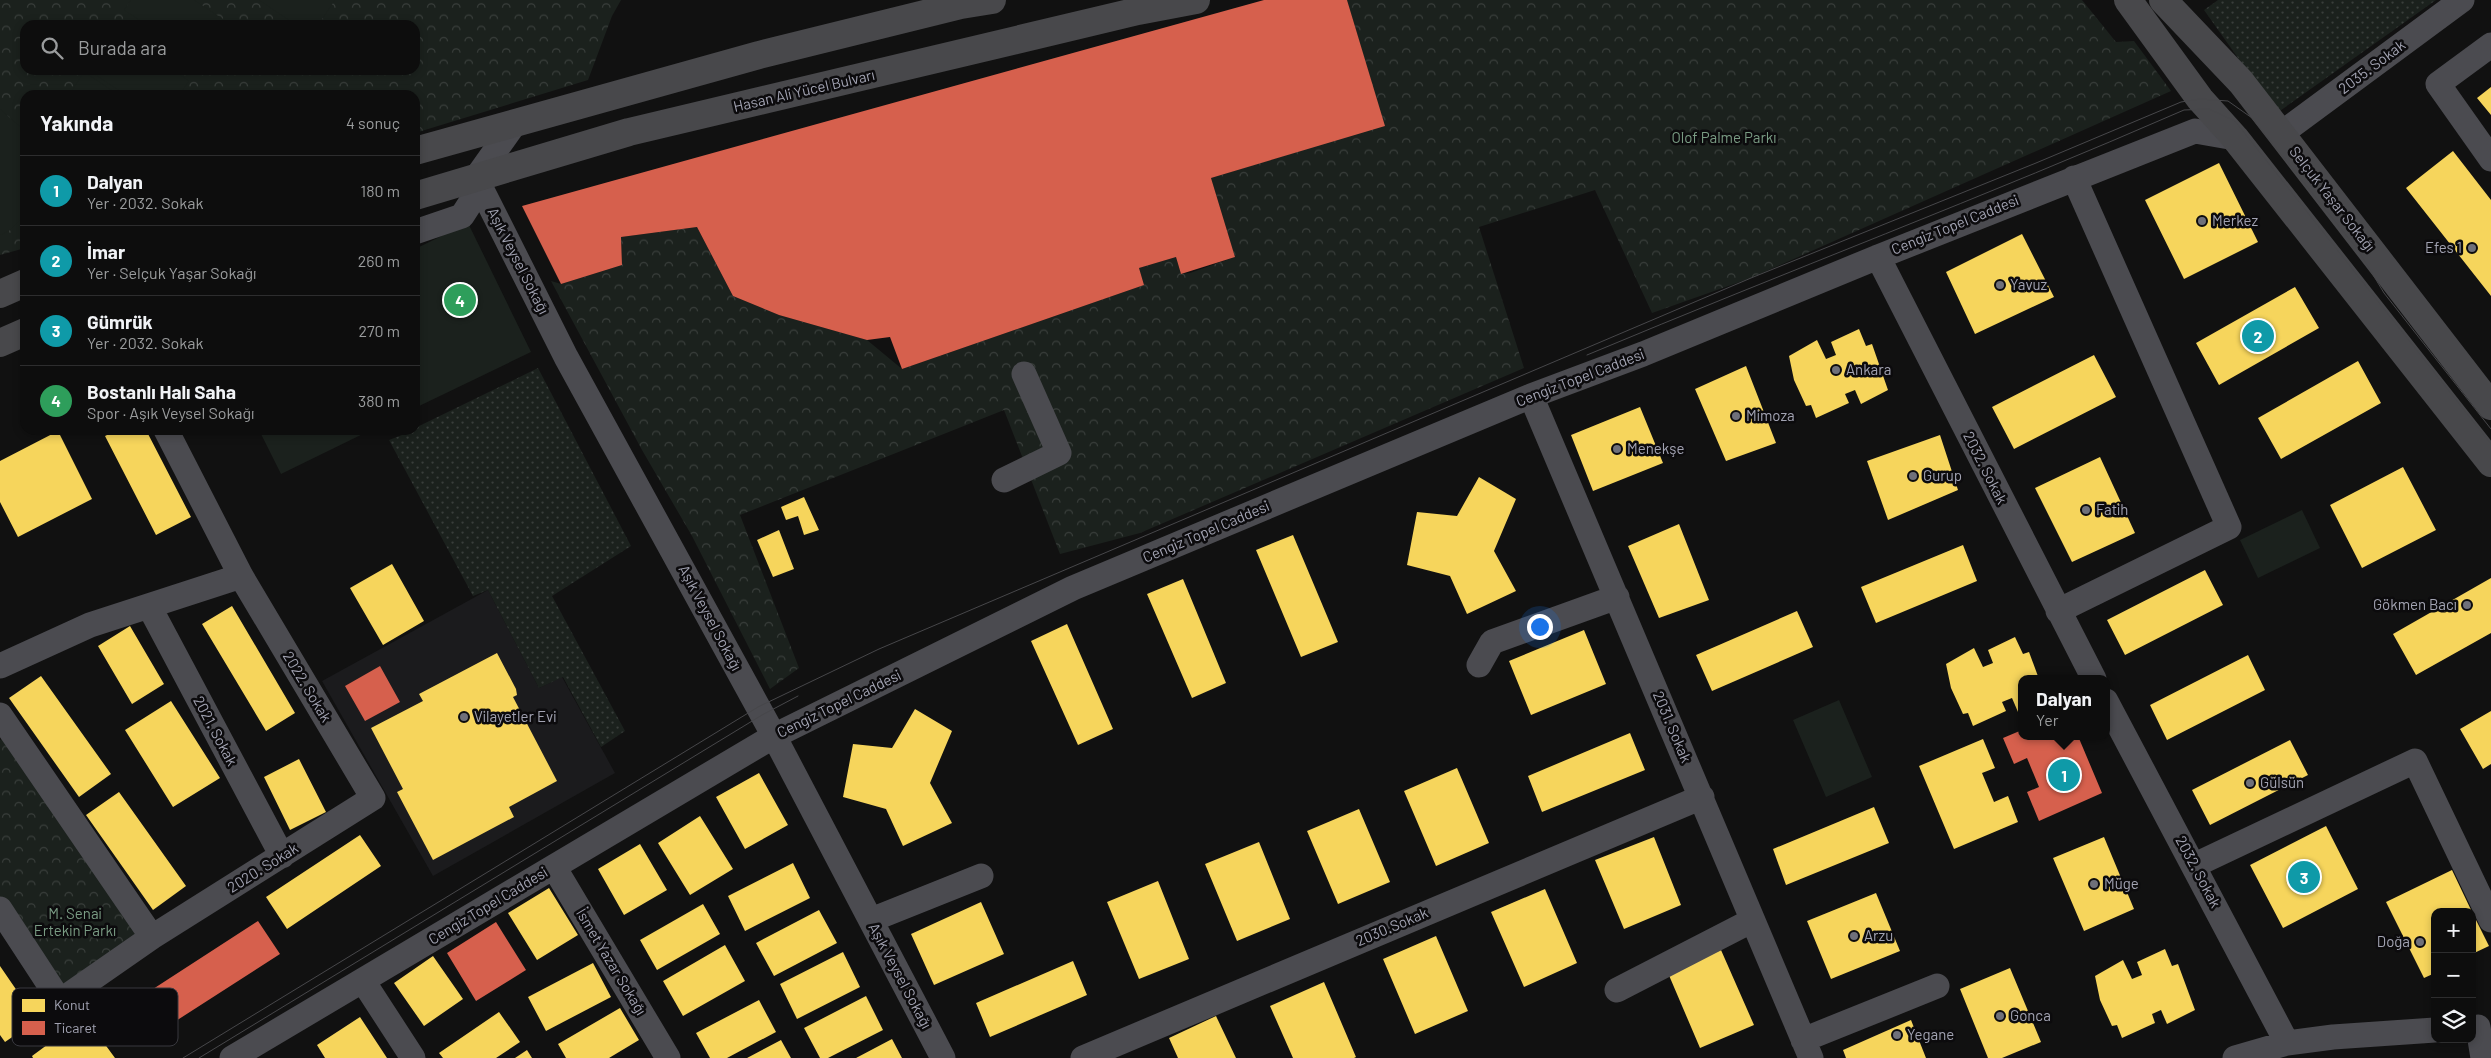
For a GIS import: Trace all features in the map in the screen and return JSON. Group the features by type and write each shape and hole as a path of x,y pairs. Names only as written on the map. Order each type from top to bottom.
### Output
{"main road":[{"path":"420,150 758,54 961,5 992,0"},
{"name":"Hasan Ali Yücel Bulvarı","path":"420,195 629,132 1138,11 1196,0"},
{"path":"2128,0 2200,98 2235,138 2491,463"},
{"name":"Selçuk Yaşar Sokağı","path":"2163,0 2241,82 2491,406"},
{"path":"0,294 20,285"},
{"path":"0,343 20,334"}],"street":[{"name":"2035. Sokak","path":"2282,133 2462,0"},
{"path":"2491,45 2438,84 2491,159"},
{"path":"420,230 462,216 471,202 476,178 515,123"},
{"name":"Cengiz Topel Caddesi","path":"232,1058 774,736 1073,588 1531,396 1643,354 1878,257 2195,131 2235,138"},
{"name":"Aşık Veysel Sokağı","path":"476,178 566,357 774,736 942,1058"},
{"path":"2058,611 2229,528 2074,178"},
{"name":"2032. Sokak","path":"1878,257 2092,675"},
{"path":"1004,480 1059,452 1024,374"},
{"name":"2031. Sokak","path":"1531,396 1702,797 1751,921 1807,1049"},
{"name":"2022. Sokak","path":"169,435 241,576 373,798"},
{"path":"0,666 90,625 241,576"},
{"path":"1479,665 1492,642 1617,597"},
{"name":"2021. Sokak","path":"149,606 282,856"},
{"name":"2032. Sokak","path":"2110,708 2195,865 2287,1043"},
{"path":"4,729 152,937"},
{"path":"2195,865 2415,761 2491,920"},
{"name":"2030.Sokak","path":"1083,1058 1702,797"},
{"name":"2020. Sokak","path":"79,988 152,937 373,798"},
{"name":"İsmet Yazar Sokağı","path":"554,867 668,1058"},
{"path":"871,920 981,876"},
{"name":"2020. Sokak","path":"0,908 52,988"},
{"path":"1617,990 1751,921"},
{"path":"363,980 413,1058"},
{"path":"1807,1049 1937,986"},
{"path":"2480,1026 2483,1058"},
{"path":"2235,1058 2287,1043 2333,1037 2431,1030"}],"shaded area":[{"name":"Vilayetler Evi","path":"488,590 539,688 562,677 615,773 433,876 322,681"}],"green space":[{"path":"0,0 621,0 612,16 588,80 420,131 420,90 20,90 20,249 0,255"},
{"path":"131,0 194,0 224,20 139,20 124,10"},
{"path":"259,0 335,0 321,20 289,20"},
{"name":"Olof Palme Parkı","path":"1347,0 2082,0 2116,42 2134,41 2171,91 1751,278 1652,313 1595,190 1479,227 1524,368 1140,533 1060,554 1004,410 740,515 799,668 770,689 692,536 642,450 551,281 561,284 622,265 621,237 697,227 733,296 779,315 867,340 902,369 1144,285 1139,268 1176,257 1181,274 1190,273 1235,257 1211,178 1384,125"},
{"path":"2218,0 2436,0 2277,113 2204,10"},
{"path":"82,75 89,75 111,90 72,90"},
{"path":"96,75 180,75 189,81 183,90 118,90"},
{"path":"0,109 20,127 20,220 9,231 0,235"},
{"path":"468,223 531,352 420,406 420,247"},
{"path":"538,368 631,546 552,596 625,731 601,747 563,677 539,688 488,590 473,596 389,440 402,435 420,435 420,426"},
{"path":"262,435 361,435 281,474"},
{"path":"2302,510 2320,548 2258,578 2240,540"},
{"path":"1839,700 1872,777 1826,797 1793,720"},
{"name":"M. Senai Ertekin Parkı","path":"12,733 152,937 79,988 52,988 0,909 0,740"}],"building: Konut":[{"path":"2491,87 2491,115 2477,98"},
{"name":"Efes 1","path":"2453,151 2491,200 2491,296 2406,188"},
{"name":"Merkez","path":"2219,163 2258,242 2184,279 2145,200"},
{"name":"Yavuz","path":"2022,234 2054,297 1975,334 1946,272"},
{"path":"2295,287 2319,328 2219,385 2196,343"},
{"name":"Ankara","path":"1859,329 1866,346 1872,344 1888,390 1861,404 1855,390 1845,394 1849,403 1816,418 1811,405 1806,406 1794,380 1789,356 1817,340 1826,359 1836,355 1831,342"},
{"path":"2094,355 2116,397 2014,449 1992,407"},
{"path":"2358,361 2381,403 2281,459 2258,418"},
{"name":"Mimoza","path":"1746,366 1776,443 1726,461 1695,389"},
{"name":"Menekşe","path":"1640,407 1663,463 1593,491 1571,435"},
{"path":"50,435 60,435 92,499 18,537 0,502 0,461"},
{"path":"149,435 191,517 156,535 105,436"},
{"name":"Gurup","path":"1940,435 1958,490 1888,520 1867,461"},
{"name":"Fatih","path":"2100,457 2135,533 2072,562 2035,488"},
{"path":"2403,467 2436,530 2362,568 2330,505"},
{"path":"1479,477 1516,499 1494,551 1516,591 1467,614 1450,576 1407,565 1417,512 1457,516"},
{"path":"804,497 819,530 804,535 798,516 786,520 781,507"},
{"path":"1679,524 1709,600 1659,618 1628,546"},
{"path":"779,530 794,569 773,577 757,540"},
{"path":"1293,535 1338,642 1301,657 1256,550"},
{"path":"1963,545 1977,581 1876,623 1861,587"},
{"path":"392,564 424,621 383,645 350,588"},
{"path":"2205,570 2223,605 2125,655 2107,620"},
{"name":"Gökmen Bacı","path":"2491,578 2491,633 2416,675 2393,634"},
{"path":"1183,579 1226,683 1192,698 1147,594"},
{"path":"232,606 295,713 266,731 202,624"},
{"path":"1797,611 1813,647 1712,691 1696,655"},
{"path":"1067,624 1113,729 1078,745 1031,641"},
{"path":"130,626 164,684 132,704 98,646"},
{"path":"1584,630 1606,684 1531,715 1509,661"},
{"path":"2015,637 2023,654 2029,652 2038,675 2018,675 2018,712 2012,698 2002,702 2006,711 1973,726 1968,713 1963,714 1951,688 1946,664 1974,648 1983,667 1993,663 1988,650"},
{"name":"Vilayetler Evi","path":"497,653 516,689 517,695 513,697 557,781 509,807 514,817 433,860 397,792 403,789 371,728 423,701 419,694"},
{"path":"2248,655 2265,690 2167,740 2150,705"},
{"path":"41,676 111,774 79,797 9,698"},
{"path":"171,701 220,778 173,807 125,730"},
{"path":"915,709 952,731 930,783 952,823 903,846 886,809 843,797 853,744 892,748"},
{"path":"2491,711 2491,764 2483,769 2460,729"},
{"path":"1630,733 1645,770 1542,812 1528,776"},
{"path":"1983,739 1995,768 1982,773 1994,802 2008,796 2018,822 1954,849 1919,766"},
{"name":"Gülsün","path":"2290,740 2308,775 2210,825 2192,790"},
{"path":"299,759 326,812 290,830 264,777"},
{"path":"1457,768 1489,843 1436,866 1404,791"},
{"path":"759,773 788,825 745,849 716,797"},
{"path":"119,792 186,886 153,910 86,815"},
{"path":"1874,807 1889,843 1786,885 1773,849"},
{"path":"1359,809 1390,882 1338,904 1307,831"},
{"path":"700,816 733,869 690,895 658,843"},
{"path":"2326,826 2358,889 2283,928 2250,865"},
{"path":"360,835 381,866 287,929 266,897"},
{"path":"1654,837 1681,905 1624,929 1595,860"},
{"name":"Müge","path":"2104,837 2134,909 2084,931 2053,858"},
{"path":"1259,842 1290,919 1237,941 1205,864"},
{"path":"640,844 667,890 624,915 598,869"},
{"path":"793,863 810,898 745,931 728,896"},
{"name":"Doğa","path":"2452,870 2470,908 2431,908 2431,975 2424,978 2386,902"},
{"path":"1158,881 1189,959 1139,979 1107,902"},
{"path":"549,888 578,935 537,960 508,913"},
{"path":"1545,889 1577,963 1524,987 1491,912"},
{"name":"Arzu","path":"1876,893 1900,951 1831,979 1807,921"},
{"path":"981,902 1004,954 934,985 911,934"},
{"path":"703,904 720,934 657,970 640,940"},
{"path":"819,910 837,943 774,976 756,943"},
{"path":"2476,920 2489,946 2476,952"},
{"path":"1436,936 1468,1011 1415,1034 1383,959"},
{"path":"725,945 745,981 683,1016 663,981"},
{"path":"2165,949 2172,966 2178,964 2195,1010 2167,1024 2161,1010 2152,1014 2155,1023 2122,1038 2117,1025 2112,1026 2100,1000 2095,976 2123,960 2132,979 2142,975 2137,962"},
{"path":"1721,950 1754,1025 1700,1048 1668,973"},
{"path":"843,952 860,987 797,1019 780,984"},
{"path":"433,956 463,999 424,1026 394,983"},
{"path":"1073,961 1087,995 990,1037 976,1003"},
{"path":"593,963 611,997 546,1031 528,997"},
{"path":"0,966 15,988 12,988 12,1037 5,1042 0,1035"},
{"name":"Gonca","path":"2010,968 2041,1042 2002,1058 1988,1058 1960,989"},
{"path":"1324,982 1356,1057 1293,1058 1270,1006"},
{"path":"866,996 883,1030 828,1058 820,1058 804,1028"},
{"path":"759,1000 776,1032 727,1058 710,1058 696,1033"},
{"path":"620,1008 639,1040 609,1058 566,1058 558,1044"},
{"path":"499,1012 520,1042 496,1058 443,1058 439,1053"},
{"path":"1216,1016 1236,1058 1178,1058 1169,1038"},
{"path":"360,1017 387,1058 325,1058 317,1045"},
{"name":"Yegane","path":"1911,1020 1926,1058 1846,1058 1843,1050"},
{"path":"892,1039 902,1058 856,1058"},
{"path":"781,1040 791,1058 747,1058"},
{"path":"46,1046 106,1046 115,1058 33,1058 32,1056"},
{"path":"527,1050 532,1058 515,1058"}],"building: Ticaret":[{"path":"1264,0 1347,0 1385,126 1211,178 1235,257 1181,274 1176,257 1139,268 1144,285 902,369 890,337 867,340 779,315 733,296 697,227 621,237 622,265 561,284 522,206"},
{"path":"380,666 400,702 365,721 345,686"},
{"path":"2018,732 2018,740 2080,740 2102,793 2039,821 2027,792 2039,787 2027,758 2014,764 2003,738"},
{"path":"258,921 280,954 178,1020 178,988 155,988"},
{"path":"496,922 526,970 476,1001 447,953"}],"tram line":[{"path":"183,1058 758,707 879,649 1751,278 2036,163 2181,102 2200,99 2228,101 2252,118 2358,250 2384,293 2491,429"},
{"path":"1587,355 2035,173 2184,110 2209,109 2235,121 2491,444"},
{"path":"199,1058 762,715 798,696"}],"place":[{"name":"Merkez","path":"2202,221"},
{"name":"Efes 1","path":"2472,248"},
{"name":"Yavuz","path":"2000,285"},
{"name":"Bostanlı Halı Saha","path":"460,300"},
{"name":"İmar","path":"2258,336"},
{"name":"Ankara","path":"1836,370"},
{"name":"Mimoza","path":"1736,416"},
{"name":"Menekşe","path":"1617,449"},
{"name":"Gurup","path":"1913,476"},
{"name":"Fatih","path":"2086,510"},
{"name":"Gökmen Bacı","path":"2467,605"},
{"name":"Vilayetler Evi","path":"464,717"},
{"name":"Dalyan","path":"2064,775"},
{"name":"Gülsün","path":"2250,783"},
{"name":"Gümrük","path":"2304,877"},
{"name":"Müge","path":"2094,884"},
{"name":"Arzu","path":"1854,936"},
{"name":"Doğa","path":"2420,942"},
{"name":"Gonca","path":"2000,1016"},
{"name":"Yegane","path":"1897,1035"}]}
